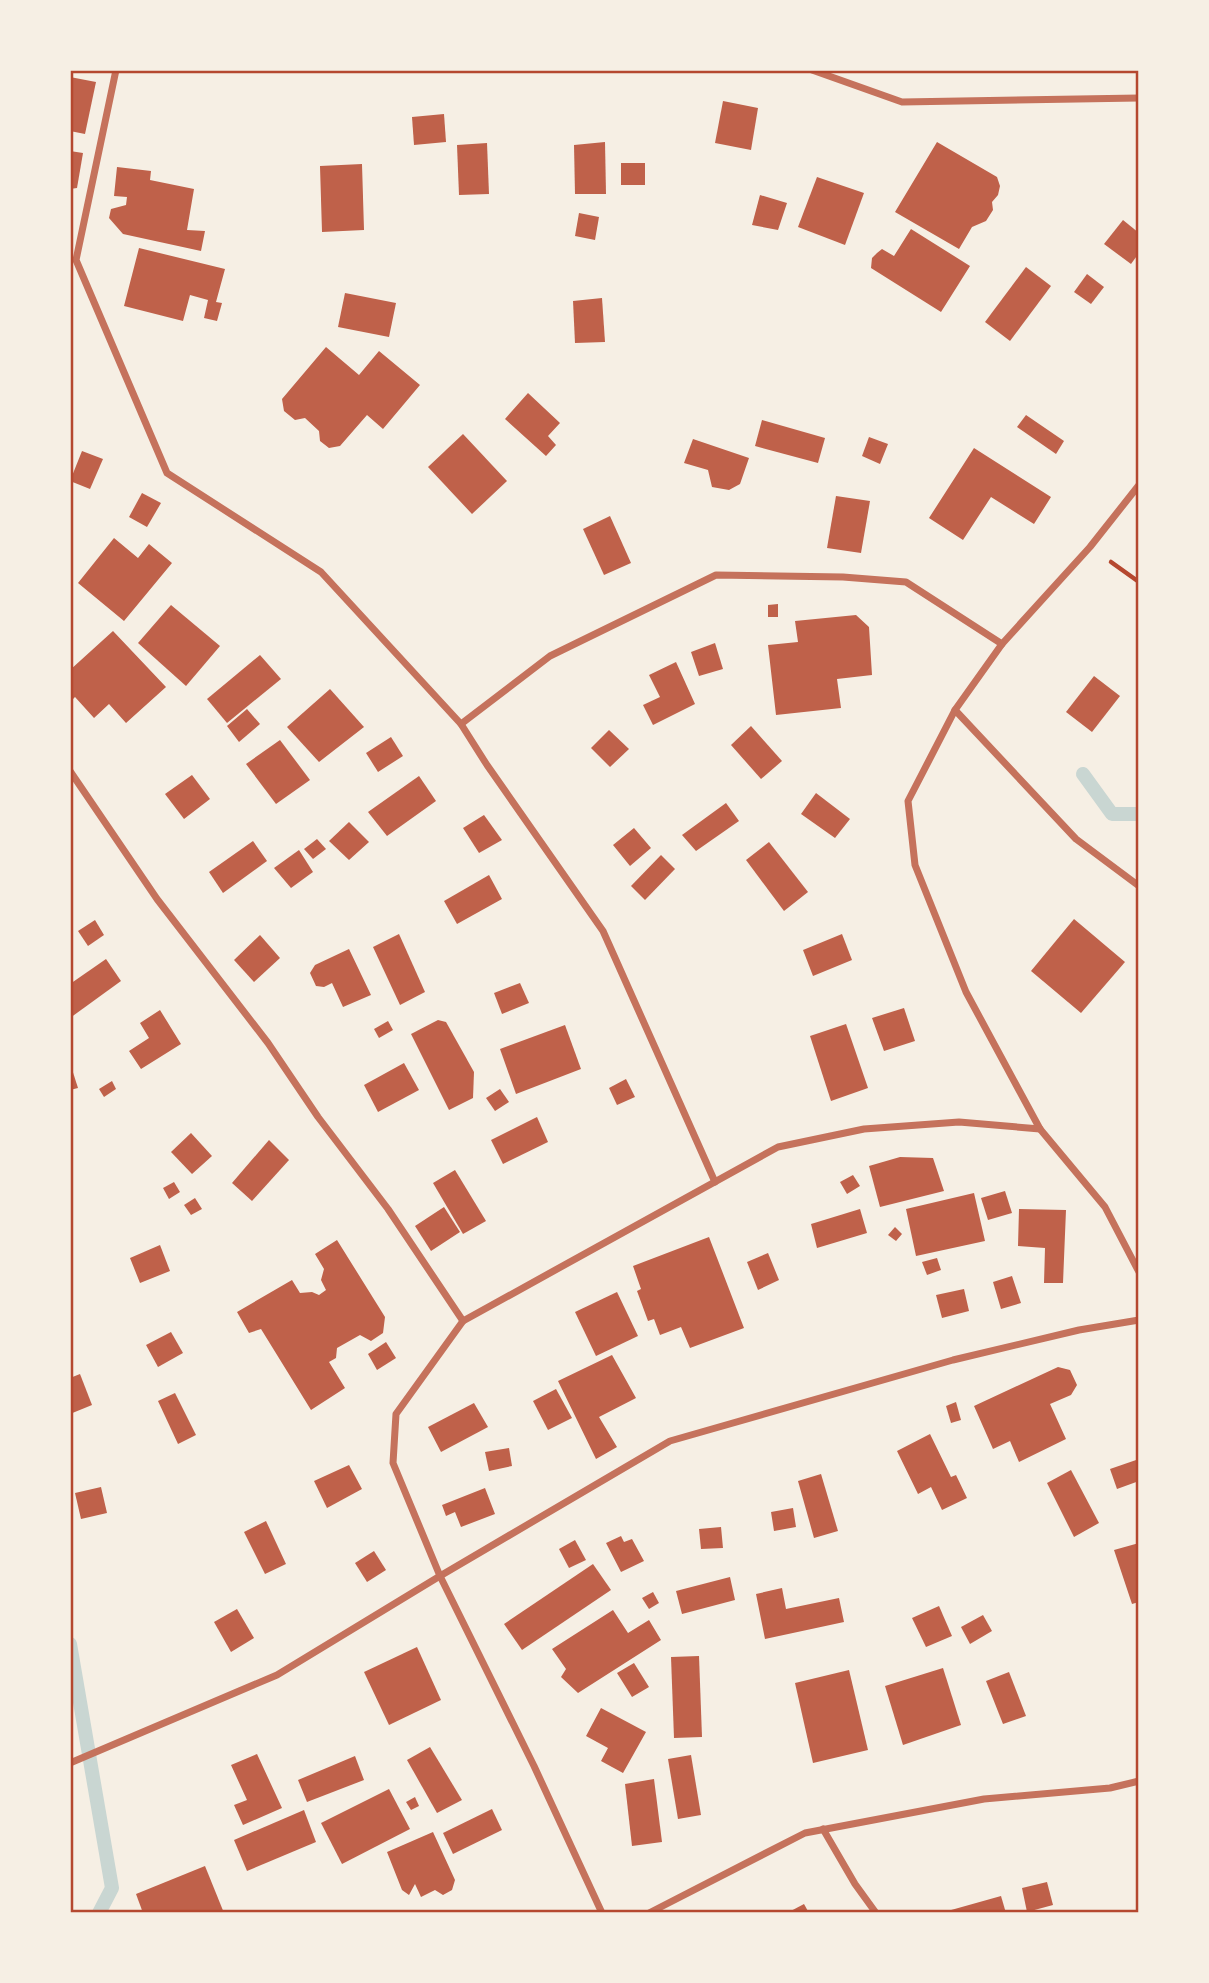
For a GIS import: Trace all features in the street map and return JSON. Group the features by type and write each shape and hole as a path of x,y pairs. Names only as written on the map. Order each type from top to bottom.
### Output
{"street":[{"path":"116,70 76,260 167,473 321,572 461,724 486,765 603,931 715,1182"},
{"path":"812,70 902,102 1139,99"},
{"path":"1139,485 1090,547 1002,644 956,710 908,801 915,865 966,992 1040,1129 1105,1207 1139,1272"},
{"path":"461,724 550,656 716,575 843,577 906,582 1002,644"},
{"path":"956,710 1076,839 1139,886"},
{"path":"70,771 157,900 268,1043 318,1117 388,1209 463,1321"},
{"path":"603,1913 534,1766 439,1576 393,1463 396,1414 463,1321 778,1147 864,1129 959,1122 1040,1129"},
{"path":"70,1763 277,1675 439,1576 670,1441 953,1360 1079,1330 1139,1320"},
{"path":"649,1913 805,1833 984,1799 1110,1788 1139,1781"},
{"path":"823,1829 855,1884 876,1913"}],"building":[{"path":"70,77 96,82 85,134 70,131"},
{"path":"723,101 758,108 751,150 715,143"},
{"path":"444,114 446,142 414,145 412,117"},
{"path":"605,142 606,194 575,194 574,145"},
{"path":"937,142 997,177 1000,186 998,195 992,202 993,210 986,221 972,227 959,249 895,212"},
{"path":"487,143 489,194 459,195 457,145"},
{"path":"70,151 83,153 77,188 70,189"},
{"path":"621,163 645,163 645,185 621,185"},
{"path":"362,164 364,230 322,232 320,166"},
{"path":"117,167 151,171 150,180 194,189 187,230 205,231 201,251 123,234 109,218 111,209 126,205 127,197 114,196"},
{"path":"817,177 864,193 845,245 798,227"},
{"path":"760,195 787,203 778,230 752,225"},
{"path":"579,213 599,217 595,240 575,236"},
{"path":"1123,220 1139,233 1139,253 1131,264 1104,244"},
{"path":"911,229 970,266 941,312 871,268 872,258 882,249 894,256"},
{"path":"139,248 225,269 216,302 222,303 217,321 204,318 208,300 190,295 183,321 124,306"},
{"path":"1026,267 1051,286 1010,341 985,322"},
{"path":"1087,274 1104,287 1091,304 1074,292"},
{"path":"345,293 396,303 389,337 338,327"},
{"path":"602,298 605,342 575,343 573,301"},
{"path":"326,347 359,375 379,351 420,385 383,429 367,415 340,446 329,448 320,441 319,431 305,418 295,420 284,411 282,399"},
{"path":"528,393 560,423 548,436 556,445 546,456 505,419"},
{"path":"1026,415 1064,441 1056,454 1017,427"},
{"path":"762,420 825,438 818,463 755,446"},
{"path":"463,434 507,481 472,514 428,467"},
{"path":"869,437 888,444 880,464 862,456"},
{"path":"693,439 749,458 740,484 729,490 712,487 708,470 684,463"},
{"path":"974,448 1051,497 1034,524 991,497 963,540 929,518"},
{"path":"82,451 103,459 90,489 70,481"},
{"path":"142,493 161,503 147,527 129,517"},
{"path":"836,496 870,501 861,553 827,548"},
{"path":"610,516 631,563 604,575 583,529"},
{"path":"114,538 138,558 149,544 172,563 124,621 78,583"},
{"path":"778,604 778,617 768,617 768,605"},
{"path":"171,605 220,646 186,686 138,643"},
{"path":"856,615 869,627 872,675 837,679 841,708 776,715 768,645 798,642 795,621"},
{"path":"113,631 166,687 126,723 109,704 94,718 75,697 70,702 70,670"},
{"path":"715,643 723,669 699,676 691,652"},
{"path":"260,655 281,679 227,723 207,699"},
{"path":"676,662 695,704 653,725 643,705 660,697 649,675"},
{"path":"1094,676 1120,696 1092,732 1066,712"},
{"path":"330,689 364,727 319,762 287,727"},
{"path":"247,709 260,724 239,742 227,726"},
{"path":"751,726 782,761 761,779 731,745"},
{"path":"609,730 629,749 610,767 591,748"},
{"path":"391,737 403,756 378,772 366,753"},
{"path":"280,740 310,780 276,804 246,764"},
{"path":"192,775 210,799 184,819 165,794"},
{"path":"419,776 436,801 387,836 368,812"},
{"path":"816,793 850,819 835,838 801,814"},
{"path":"726,803 739,821 696,851 682,835"},
{"path":"484,815 502,840 479,853 463,828"},
{"path":"349,822 369,842 349,860 329,841"},
{"path":"634,828 651,848 630,866 613,845"},
{"path":"317,839 326,849 313,859 304,849"},
{"path":"253,841 267,861 223,893 209,872"},
{"path":"769,842 808,892 784,911 746,860"},
{"path":"299,850 313,872 291,888 274,868"},
{"path":"661,855 675,869 645,900 631,886"},
{"path":"489,875 502,899 457,924 444,901"},
{"path":"1074,919 1125,962 1081,1013 1031,971"},
{"path":"95,920 104,935 88,946 78,931"},
{"path":"399,934 425,992 400,1005 373,947"},
{"path":"842,934 852,960 813,976 803,950"},
{"path":"260,935 280,958 254,982 234,960"},
{"path":"349,949 371,995 343,1007 332,983 324,987 316,986 310,973 315,965"},
{"path":"106,959 121,981 70,1018 70,984"},
{"path":"520,983 529,1003 502,1014 494,993"},
{"path":"904,1008 915,1041 884,1051 872,1018"},
{"path":"160,1010 181,1044 141,1069 129,1051 149,1038 140,1023"},
{"path":"438,1020 446,1022 474,1072 473,1098 449,1110 411,1034"},
{"path":"388,1021 393,1030 379,1038 374,1029"},
{"path":"846,1024 868,1088 831,1101 810,1036"},
{"path":"565,1025 581,1069 516,1094 500,1049"},
{"path":"70,1063 78,1088 70,1090"},
{"path":"404,1063 419,1090 378,1112 364,1085"},
{"path":"626,1079 635,1097 617,1105 609,1088"},
{"path":"112,1081 116,1089 104,1097 99,1089"},
{"path":"500,1089 509,1102 495,1111 486,1098"},
{"path":"537,1117 548,1142 503,1164 491,1140"},
{"path":"191,1133 212,1156 192,1174 171,1152"},
{"path":"269,1140 289,1160 252,1201 232,1183"},
{"path":"900,1157 933,1158 944,1191 880,1207 869,1166"},
{"path":"455,1170 486,1221 463,1234 433,1183"},
{"path":"853,1175 860,1186 847,1194 840,1182"},
{"path":"174,1182 180,1192 169,1199 163,1188"},
{"path":"1005,1191 1012,1213 988,1220 981,1198"},
{"path":"974,1193 985,1241 916,1256 906,1209"},
{"path":"195,1198 202,1209 191,1215 184,1205"},
{"path":"444,1207 460,1232 431,1251 415,1226"},
{"path":"860,1209 867,1233 817,1248 811,1224"},
{"path":"1019,1209 1066,1210 1063,1283 1044,1283 1045,1248 1018,1246"},
{"path":"895,1227 902,1234 896,1241 888,1235"},
{"path":"709,1237 744,1328 690,1348 681,1327 660,1335 654,1319 648,1321 637,1291 641,1289 633,1266"},
{"path":"337,1240 385,1317 383,1333 371,1341 360,1335 337,1348 336,1358 329,1362 345,1388 311,1410 261,1329 249,1333 237,1312 292,1280 300,1293 312,1292 319,1295 326,1290 321,1280 324,1269 315,1254"},
{"path":"160,1245 170,1271 140,1283 130,1258"},
{"path":"768,1253 779,1280 758,1290 747,1262"},
{"path":"937,1258 941,1270 927,1275 922,1262"},
{"path":"1012,1276 1021,1303 1001,1309 993,1282"},
{"path":"964,1289 969,1311 942,1318 936,1295"},
{"path":"617,1292 638,1336 596,1356 575,1312"},
{"path":"171,1332 183,1353 158,1367 146,1345"},
{"path":"386,1342 396,1358 377,1370 368,1354"},
{"path":"612,1355 636,1398 599,1417 617,1447 596,1459 558,1381"},
{"path":"1058,1367 1070,1370 1077,1385 1071,1395 1050,1404 1066,1439 1019,1462 1010,1441 993,1449 974,1406"},
{"path":"80,1374 92,1405 70,1414 70,1378"},
{"path":"556,1389 572,1418 548,1430 533,1401"},
{"path":"175,1393 196,1435 178,1444 158,1401"},
{"path":"956,1402 961,1420 951,1423 946,1406"},
{"path":"474,1403 488,1427 441,1452 428,1427"},
{"path":"930,1434 951,1477 956,1475 967,1498 942,1510 931,1487 918,1494 897,1451"},
{"path":"509,1448 512,1466 489,1471 485,1452"},
{"path":"1139,1459 1139,1481 1117,1489 1110,1469"},
{"path":"349,1465 362,1489 327,1508 314,1481"},
{"path":"1071,1470 1099,1523 1074,1537 1047,1483"},
{"path":"821,1474 838,1531 814,1538 798,1481"},
{"path":"101,1487 107,1513 81,1519 75,1493"},
{"path":"485,1488 495,1514 461,1527 455,1512 446,1516 442,1505"},
{"path":"793,1508 796,1527 774,1531 771,1512"},
{"path":"266,1521 286,1564 265,1574 244,1532"},
{"path":"721,1527 723,1548 701,1549 699,1529"},
{"path":"621,1536 624,1542 632,1539 644,1561 621,1572 606,1543"},
{"path":"575,1540 586,1560 569,1568 559,1549"},
{"path":"1139,1543 1139,1602 1132,1604 1114,1550"},
{"path":"374,1551 386,1570 367,1582 355,1563"},
{"path":"593,1564 611,1590 522,1650 504,1624"},
{"path":"730,1577 735,1600 682,1614 676,1591"},
{"path":"782,1588 786,1609 839,1598 844,1622 765,1639 756,1594"},
{"path":"653,1592 659,1603 649,1609 642,1598"},
{"path":"939,1606 952,1636 926,1647 912,1618"},
{"path":"237,1609 254,1638 231,1652 214,1622"},
{"path":"613,1610 628,1633 649,1620 661,1640 578,1693 561,1677 566,1669 552,1649"},
{"path":"983,1615 992,1631 970,1644 961,1627"},
{"path":"417,1647 441,1700 389,1725 364,1672"},
{"path":"699,1656 702,1737 674,1738 671,1657"},
{"path":"634,1663 649,1687 632,1697 617,1673"},
{"path":"943,1668 961,1725 903,1745 885,1686"},
{"path":"849,1670 868,1750 813,1763 795,1683"},
{"path":"1009,1672 1026,1716 1003,1724 986,1681"},
{"path":"601,1708 646,1732 623,1773 601,1761 608,1748 586,1736"},
{"path":"430,1747 462,1800 437,1813 407,1760"},
{"path":"257,1754 282,1808 243,1825 234,1805 247,1800 231,1765"},
{"path":"691,1755 701,1815 678,1819 668,1759"},
{"path":"355,1756 364,1780 307,1802 298,1780"},
{"path":"654,1779 662,1842 632,1846 625,1784"},
{"path":"389,1789 410,1829 342,1864 321,1823"},
{"path":"415,1797 419,1806 411,1810 406,1802"},
{"path":"492,1809 502,1830 453,1854 443,1833"},
{"path":"304,1810 316,1842 247,1871 234,1840"},
{"path":"433,1832 455,1880 452,1890 443,1895 435,1890 421,1897 415,1884 409,1895 402,1890 387,1852"},
{"path":"205,1866 224,1913 143,1913 136,1894"},
{"path":"1047,1882 1053,1905 1027,1912 1022,1888"},
{"path":"1001,1896 1006,1913 944,1913 944,1912"},
{"path":"804,1904 809,1913 787,1913"}],"waterway":[{"path":"1083,774 1112,814 1139,814"},
{"path":"70,1644 112,1888 99,1913"}]}
